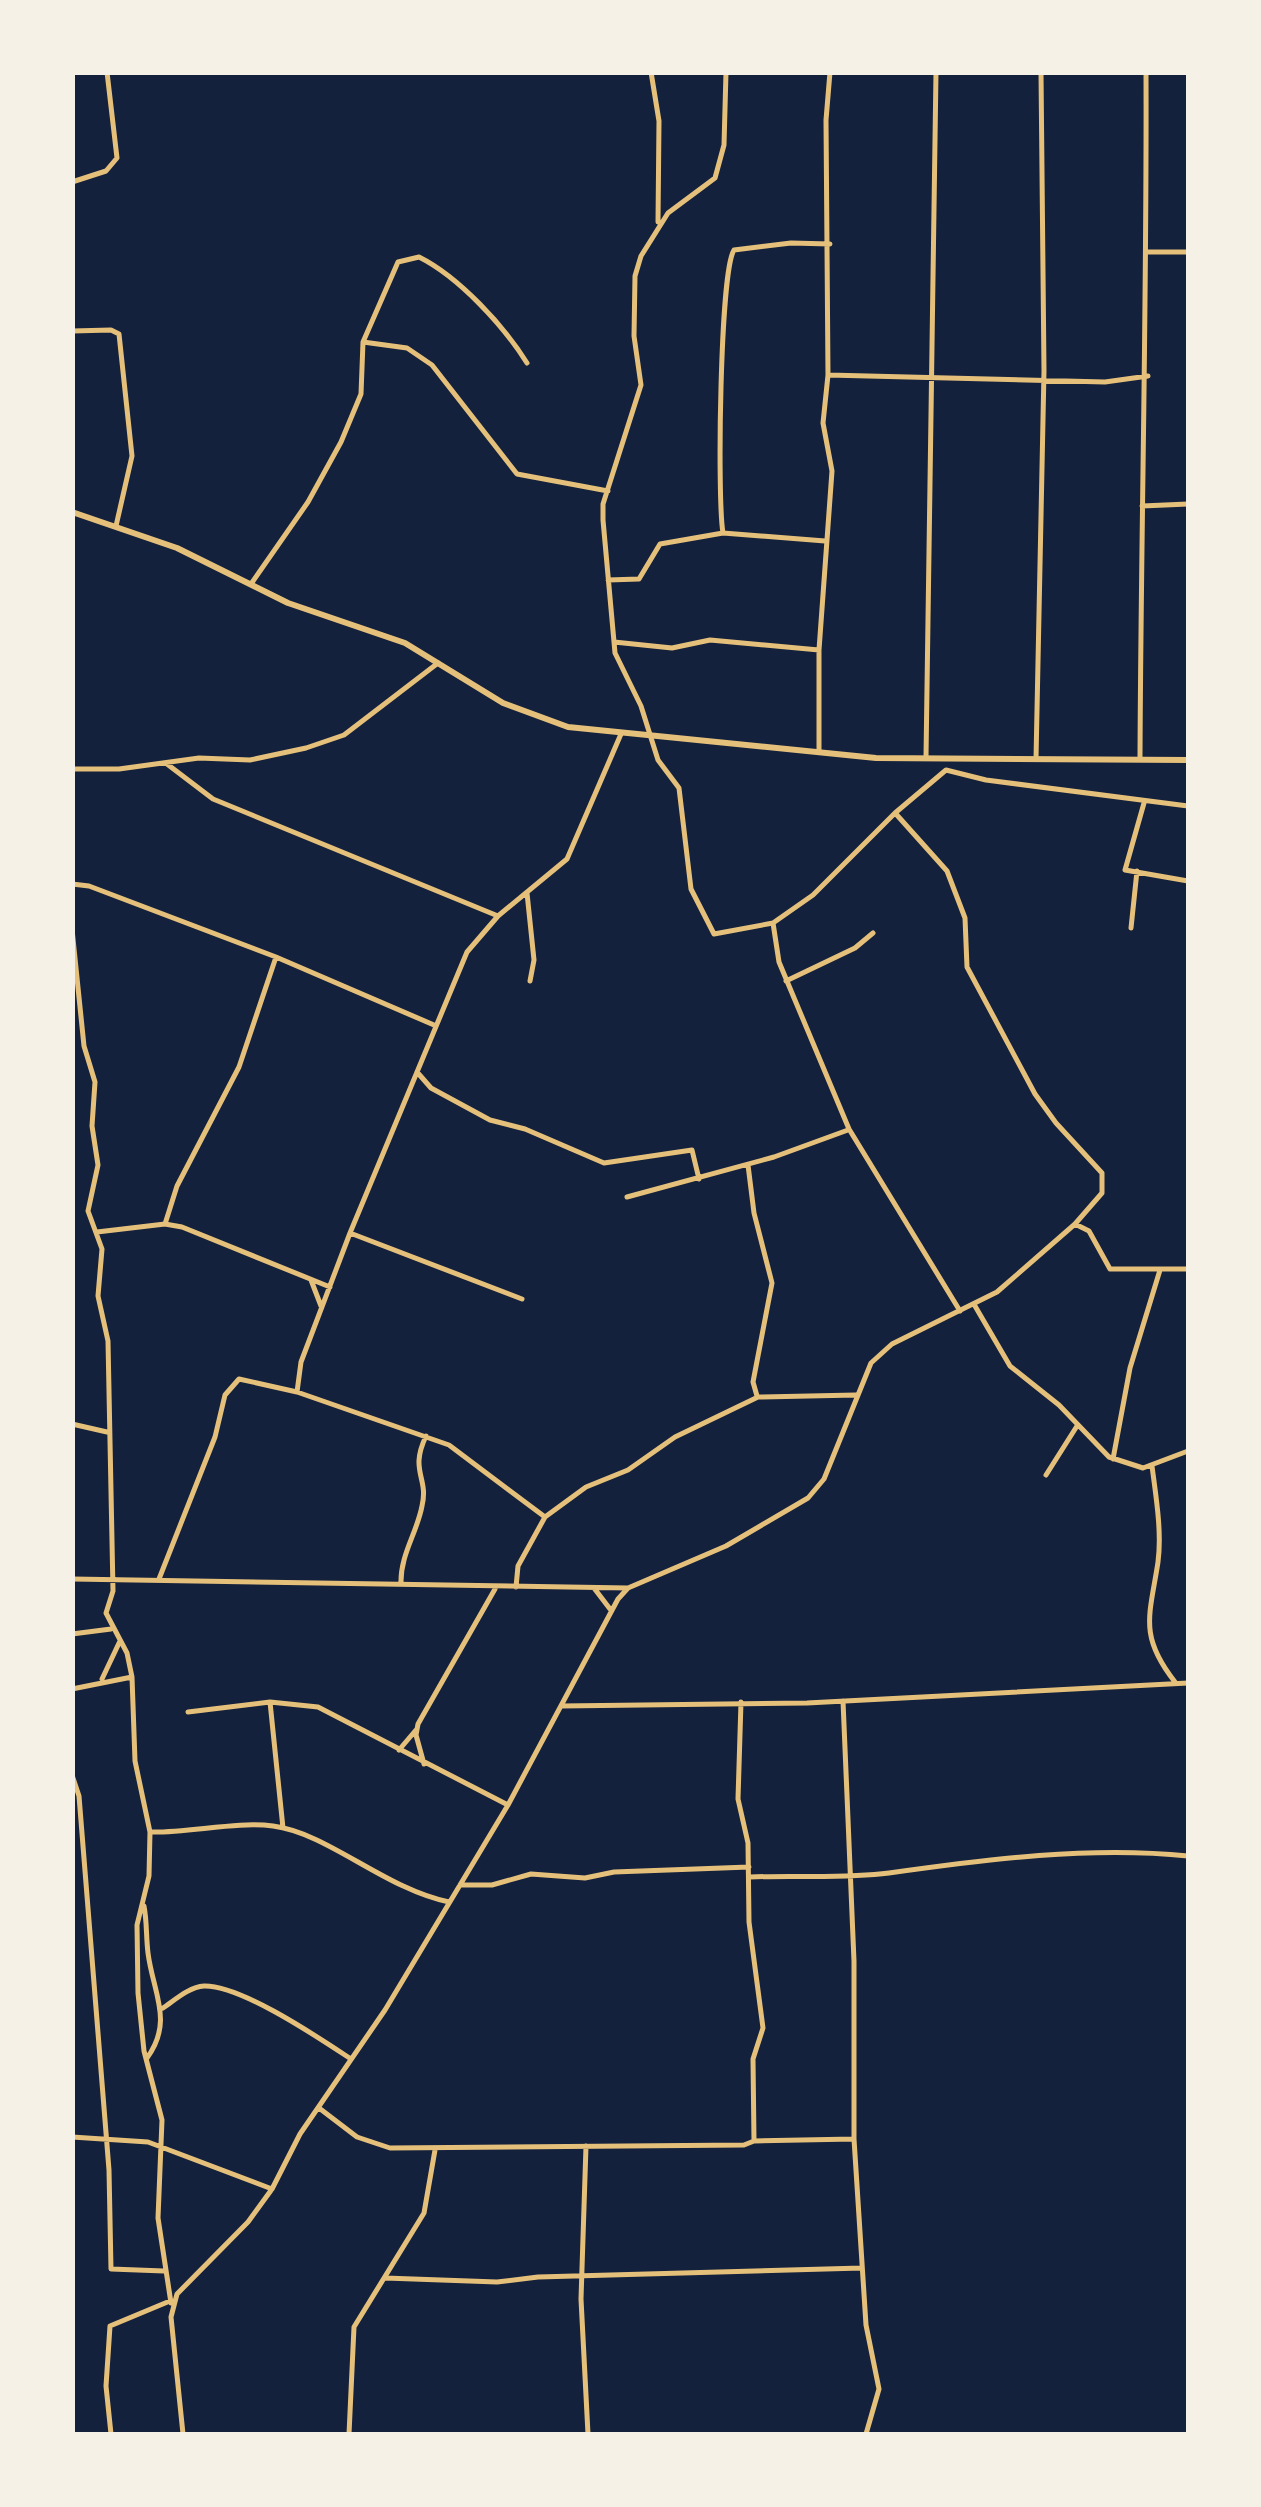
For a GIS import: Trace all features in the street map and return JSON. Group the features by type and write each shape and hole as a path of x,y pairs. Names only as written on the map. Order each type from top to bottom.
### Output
{"street":[{"path":"72,182 106,171 116,158 106,72"},
{"path":"651,72 660,136 658,225 635,276 634,336 641,385 603,520 613,642 650,736 684,803 684,854 691,889 714,934 773,923 822,888 895,813 946,770 1188,806"},
{"path":"658,225 714,178 724,145 726,72"},
{"path":"819,750 819,650 832,471 823,423 828,375 830,244 826,120 830,72"},
{"path":"926,758 932,580 929,377 936,72"},
{"path":"1036,762 1044,380 1041,72"},
{"path":"1140,758 1141,506 1148,376 1146,72"},
{"path":"723,533 726,266 738,248 830,244"},
{"path":"1145,252 1188,252"},
{"path":"250,584 308,502 341,442 362,394 363,342 391,270 412,256 436,267 492,314 527,363"},
{"path":"72,332 111,330 120,334 132,456 116,526"},
{"path":"363,342 407,348 432,366 517,474 608,492"},
{"path":"828,375 1106,382 1148,376"},
{"path":"1141,506 1188,504"},
{"path":"72,512 176,548 288,603 404,642 503,702 568,727 876,758 1188,760"},
{"path":"608,580 642,577 660,544 723,533 825,541"},
{"path":"613,642 672,648 710,640 819,650"},
{"path":"72,769 167,764 199,758 258,758 344,735 374,707 440,661"},
{"path":"297,1392 301,1362 350,1233 467,952 498,916 558,868 574,846 620,734"},
{"path":"167,764 216,801 498,916"},
{"path":"1144,802 1125,860 1126,871 1188,881"},
{"path":"72,1578 495,1589 628,1588 726,1546 808,1498 824,1479 871,1363 892,1344 975,1306 1075,1224 1102,1192 1102,1172 1056,1124 1035,1094 967,968 965,918 947,871 895,813"},
{"path":"1130,928 1136,870"},
{"path":"72,884 114,894 276,957 434,1025"},
{"path":"527,894 534,960 530,982"},
{"path":"773,923 786,981 849,1129 960,1312"},
{"path":"72,929 84,1046 95,1082 92,1126 98,1165 88,1211 102,1249 99,1311 108,1341 112,1582 106,1613 132,1677 135,1761 150,1832 149,1876 137,1934 146,2060 159,2105 163,2151 158,2218 171,2303 183,2434"},
{"path":"786,981 855,948 873,933"},
{"path":"165,1224 177,1186 239,1067 276,957"},
{"path":"417,1072 431,1088 490,1120 525,1129 604,1163 692,1150 699,1179"},
{"path":"627,1197 748,1165 849,1129"},
{"path":"748,1165 772,1283 753,1382 758,1397"},
{"path":"97,1232 165,1224 204,1235 330,1287"},
{"path":"1075,1224 1090,1231 1110,1269 1188,1269"},
{"path":"350,1233 522,1299"},
{"path":"1113,1459 1130,1368 1160,1270"},
{"path":"310,1280 322,1309"},
{"path":"975,1306 1010,1366 1113,1459 1135,1468 1152,1466 1188,1451"},
{"path":"159,1579 233,1382 247,1379 297,1392 449,1445 545,1517"},
{"path":"516,1587 518,1566 545,1517 575,1494 628,1470 675,1437 758,1397 856,1395"},
{"path":"72,1424 107,1432"},
{"path":"1046,1475 1077,1426"},
{"path":"400,1584 401,1567 422,1508 416,1460 426,1436"},
{"path":"1152,1466 1158,1560 1148,1624 1154,1652 1175,1682"},
{"path":"594,1588 610,1610"},
{"path":"111,2434 106,2386 110,2326 171,2303 248,2222 272,2189 318,2107 508,1806 610,1610 628,1588"},
{"path":"399,1750 416,1730 495,1589"},
{"path":"72,1634 111,1629"},
{"path":"102,1680 120,1641"},
{"path":"72,1689 132,1677"},
{"path":"560,1706 622,1708 843,1701 1188,1683"},
{"path":"843,1701 854,1961 854,2139 866,2325 879,2389 866,2434"},
{"path":"188,1712 270,1702 318,1707 508,1806"},
{"path":"270,1702 284,1828"},
{"path":"741,1702 738,1799 749,1866 748,1922 763,2028 753,2059 754,2141"},
{"path":"416,1730 424,1764"},
{"path":"72,1775 79,1796 106,2139 111,2271 164,2271"},
{"path":"150,1832 269,1825 284,1828 386,1881 449,1902"},
{"path":"750,1877 848,1874 1124,1850 1188,1856"},
{"path":"460,1885 492,1884 532,1874 585,1878 614,1872 749,1866"},
{"path":"142,1903 151,1972 163,2008 160,2036 146,2060"},
{"path":"163,2008 197,1987 212,1987 295,2023 351,2059"},
{"path":"318,2107 372,2146 435,2150 744,2145 754,2141 854,2139"},
{"path":"72,2138 148,2142 163,2151 218,2165 272,2189"},
{"path":"586,2146 582,2276 588,2434"},
{"path":"349,2434 354,2327 426,2206 435,2150"},
{"path":"385,2278 444,2277 497,2282 862,2268"}]}
